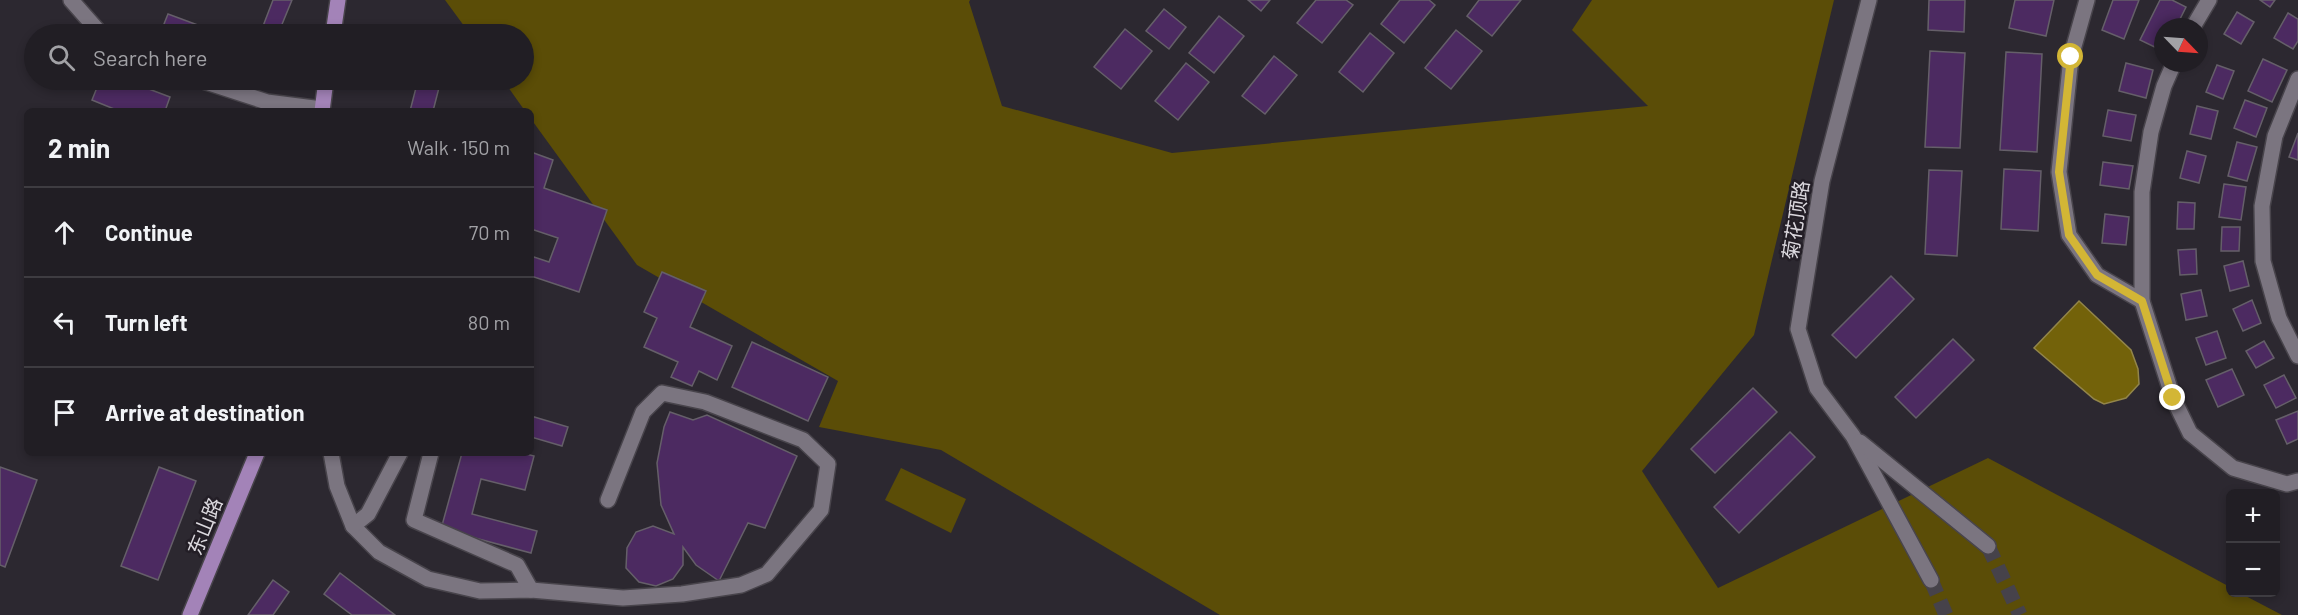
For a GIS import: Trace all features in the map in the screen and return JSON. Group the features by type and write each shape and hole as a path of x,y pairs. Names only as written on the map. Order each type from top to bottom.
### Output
{"main road":[{"path":"334,24 338,0"},
{"path":"322,108 325,90"},
{"name":"东山路","path":"190,615 256,456"}],"street":[{"path":"71,0 92,24"},
{"name":"菊花顶路","path":"1869,0 1821,181 1798,329 1817,388 1853,436 1931,580"},
{"path":"2087,0 2071,57 2059,172 2069,235 2097,275 2142,301"},
{"path":"2198,18 2209,0"},
{"path":"2170,72 2151,132 2142,192 2142,301 2173,398 2190,433 2233,468 2287,484 2298,481"},
{"path":"2298,78 2276,136 2262,206 2263,261 2279,318 2298,356"},
{"path":"230,90 267,102 308,108"},
{"path":"332,456 337,486 353,526 379,552 428,579 480,591 531,590 623,598 682,594 741,585 767,574 821,510 828,464 803,440 705,402 662,393 643,412 608,500"},
{"name":"菊花顶路","path":"1853,436 1988,546"},
{"path":"353,526 368,514 398,456"},
{"path":"430,456 414,520 517,565 531,590"}],"shaded area":[{"path":"445,0 970,0 1002,106 1172,153 1648,106 1572,30 1592,0 1834,0 1754,335 1642,471 1718,588 1988,458 2226,585 2226,597 2248,597 2282,615 1220,615 941,450 819,427 838,381 637,265 534,123 534,108 523,108 510,90 534,90 534,24 463,24"},
{"path":"2079,301 2131,350 2138,369 2139,384 2126,398 2104,404 2094,399 2034,348"},
{"path":"901,468 966,499 951,533 885,500"}],"building":[{"path":"273,0 292,0 282,24 264,24"},
{"path":"1248,0 1270,0 1261,11"},
{"path":"1316,0 1346,0 1353,5 1322,43 1297,23"},
{"path":"1400,0 1429,0 1435,5 1404,43 1381,24"},
{"path":"1479,0 1521,0 1492,36 1467,16"},
{"path":"1929,0 1965,0 1964,32 1928,30"},
{"path":"2015,0 2054,0 2046,36 2009,28"},
{"path":"2113,0 2139,0 2124,39 2102,30"},
{"path":"2160,0 2172,0 2186,7 2180,18 2154,18 2154,47 2140,40"},
{"path":"2260,0 2275,0 2270,7"},
{"path":"1164,9 1186,27 1169,49 1146,31"},
{"path":"2237,12 2254,22 2241,44 2224,34"},
{"path":"2288,13 2298,19 2298,41 2293,49 2274,38"},
{"path":"168,14 195,24 164,24"},
{"path":"1219,16 1244,36 1214,73 1189,53"},
{"path":"1125,29 1152,51 1121,89 1094,67"},
{"path":"1456,30 1482,51 1451,89 1425,68"},
{"path":"1370,33 1394,53 1363,92 1339,72"},
{"path":"1930,51 1965,53 1960,148 1925,147"},
{"path":"2006,52 2042,54 2037,152 2000,150"},
{"path":"1274,56 1297,75 1265,114 1242,96"},
{"path":"2263,59 2287,70 2272,102 2248,91"},
{"path":"1186,63 1209,82 1178,120 1155,101"},
{"path":"2126,63 2153,70 2146,98 2119,91"},
{"path":"2217,65 2234,71 2223,99 2206,92"},
{"path":"96,90 151,90 170,97 166,108 112,108 92,100"},
{"path":"415,90 438,90 434,108 411,108"},
{"path":"2245,100 2267,108 2256,137 2234,128"},
{"path":"2197,106 2218,111 2211,139 2190,134"},
{"path":"2108,110 2136,115 2131,141 2103,136"},
{"path":"2298,133 2298,160 2289,157"},
{"path":"2237,142 2257,147 2247,181 2228,176"},
{"path":"2187,151 2206,156 2199,183 2180,178"},
{"path":"534,153 553,160 544,188 607,210 579,292 534,277 534,257 549,262 558,238 534,230"},
{"path":"2103,162 2133,166 2129,189 2100,185"},
{"path":"2004,169 2041,171 2038,231 2001,229"},
{"path":"1929,170 1962,171 1957,256 1925,254"},
{"path":"2224,184 2246,187 2241,220 2219,217"},
{"path":"2178,202 2195,203 2194,229 2177,229"},
{"path":"2105,214 2129,217 2126,245 2102,243"},
{"path":"2222,227 2240,227 2239,251 2221,251"},
{"path":"2196,249 2197,274 2180,275 2178,250"},
{"path":"2243,261 2249,286 2230,291 2224,266"},
{"path":"662,272 706,291 690,327 732,346 717,380 699,371 692,386 671,377 678,362 644,347 657,318 644,312"},
{"path":"1891,276 1914,299 1856,358 1832,335"},
{"path":"2201,290 2207,316 2186,320 2181,294"},
{"path":"2252,300 2261,323 2243,331 2233,309"},
{"path":"2217,331 2226,358 2206,365 2196,338"},
{"path":"1953,339 1974,360 1916,418 1895,397"},
{"path":"2264,341 2274,358 2256,368 2246,351"},
{"path":"752,342 828,377 808,421 732,387"},
{"path":"2232,369 2244,395 2218,407 2206,380"},
{"path":"2284,375 2296,398 2276,408 2264,385"},
{"path":"1753,388 1777,412 1715,473 1691,449"},
{"path":"2298,411 2298,439 2287,444 2276,420"},
{"path":"670,412 693,420 707,415 797,456 765,528 748,523 719,581 696,565 683,547 683,565 673,579 656,586 639,582 626,568 627,548 636,532 653,526 674,534 661,505 657,463 664,427"},
{"path":"534,417 568,427 562,446 534,438"},
{"path":"1790,432 1815,457 1739,533 1714,507"},
{"path":"461,456 534,456 525,490 481,479 472,514 537,531 531,553 441,529"},
{"path":"0,467 37,480 5,567 0,565"},
{"path":"159,467 196,481 158,580 121,566"},
{"path":"340,573 395,615 352,615 324,594"},
{"path":"273,580 289,592 273,615 248,615"}],"tunnel":[{"path":"1988,546 2020,615"},
{"path":"1931,580 1946,615"}],"route":[{"path":"2071,57 2059,172 2069,235 2097,275 2142,301 2173,398"}]}
